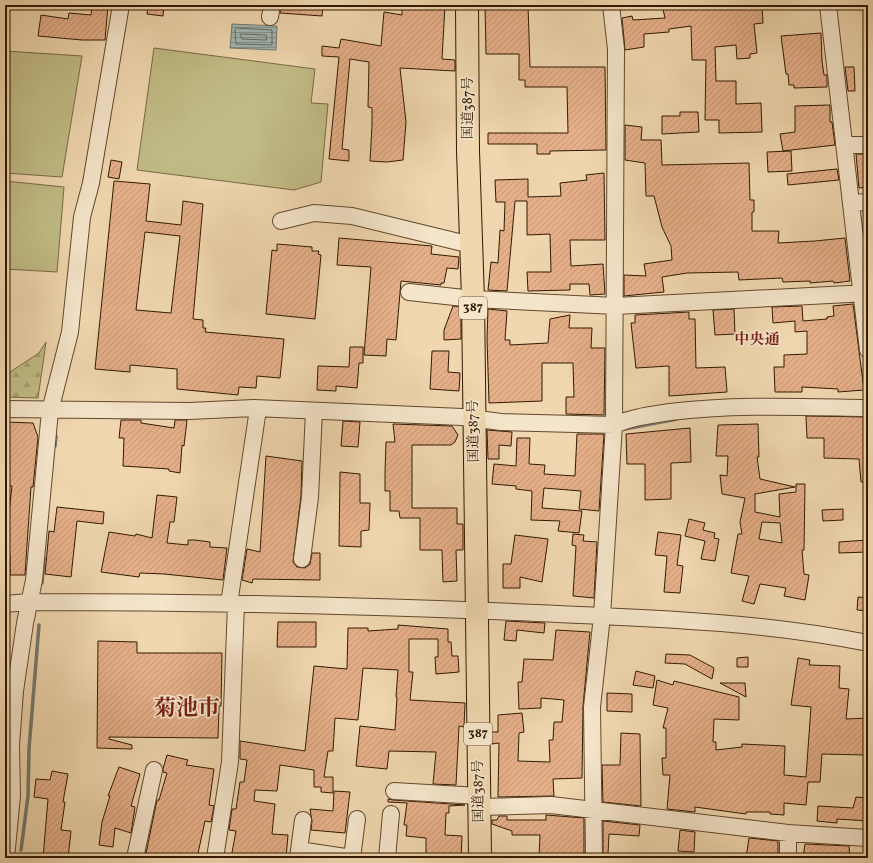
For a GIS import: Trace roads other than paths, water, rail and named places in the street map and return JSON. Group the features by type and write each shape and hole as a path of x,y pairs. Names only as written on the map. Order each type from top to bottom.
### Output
{"highway":[{"name":"国道387号","path":"467,5 468,151 473,299 480,858"}],"street":[{"path":"6,858 12,796 11,745 15,691 29,602 34,580 50,411 70,332 82,217 91,183 121,5"},
{"path":"594,858 595,809 592,706 602,616 614,425 616,306 616,50 611,5"},
{"path":"828,5 851,203 865,293 868,350"},
{"path":"844,145 868,145"},
{"path":"851,203 868,202"},
{"path":"282,221 314,213 352,216 471,245"},
{"path":"409,292 473,299 616,306 865,293"},
{"path":"5,409 50,411 75,409 258,409 474,418 501,422 614,425 626,419 648,415 781,412 868,408"},
{"path":"215,858 230,762 232,604 237,550 258,409"},
{"path":"302,559 310,497 314,411"},
{"path":"5,604 29,602 232,604 477,610 691,620 821,634 868,643"},
{"path":"135,858 154,770"},
{"path":"394,791 479,801 595,809 788,833 868,838"},
{"path":"387,858 392,814"},
{"path":"303,820 298,854 352,858 357,818"},
{"path":"788,833 788,858"}],"water":[{"path":"232,24 277,26 276,50 230,48"}],"waterway":[{"path":"625,429 677,419"},
{"path":"55,446 56,436"},
{"path":"42,583 44,558"},
{"path":"21,850 28,796 29,749 39,625"}],"district":[{"name":"中央通","path":"757,340"},
{"name":"菊池市","path":"187,709"}]}
